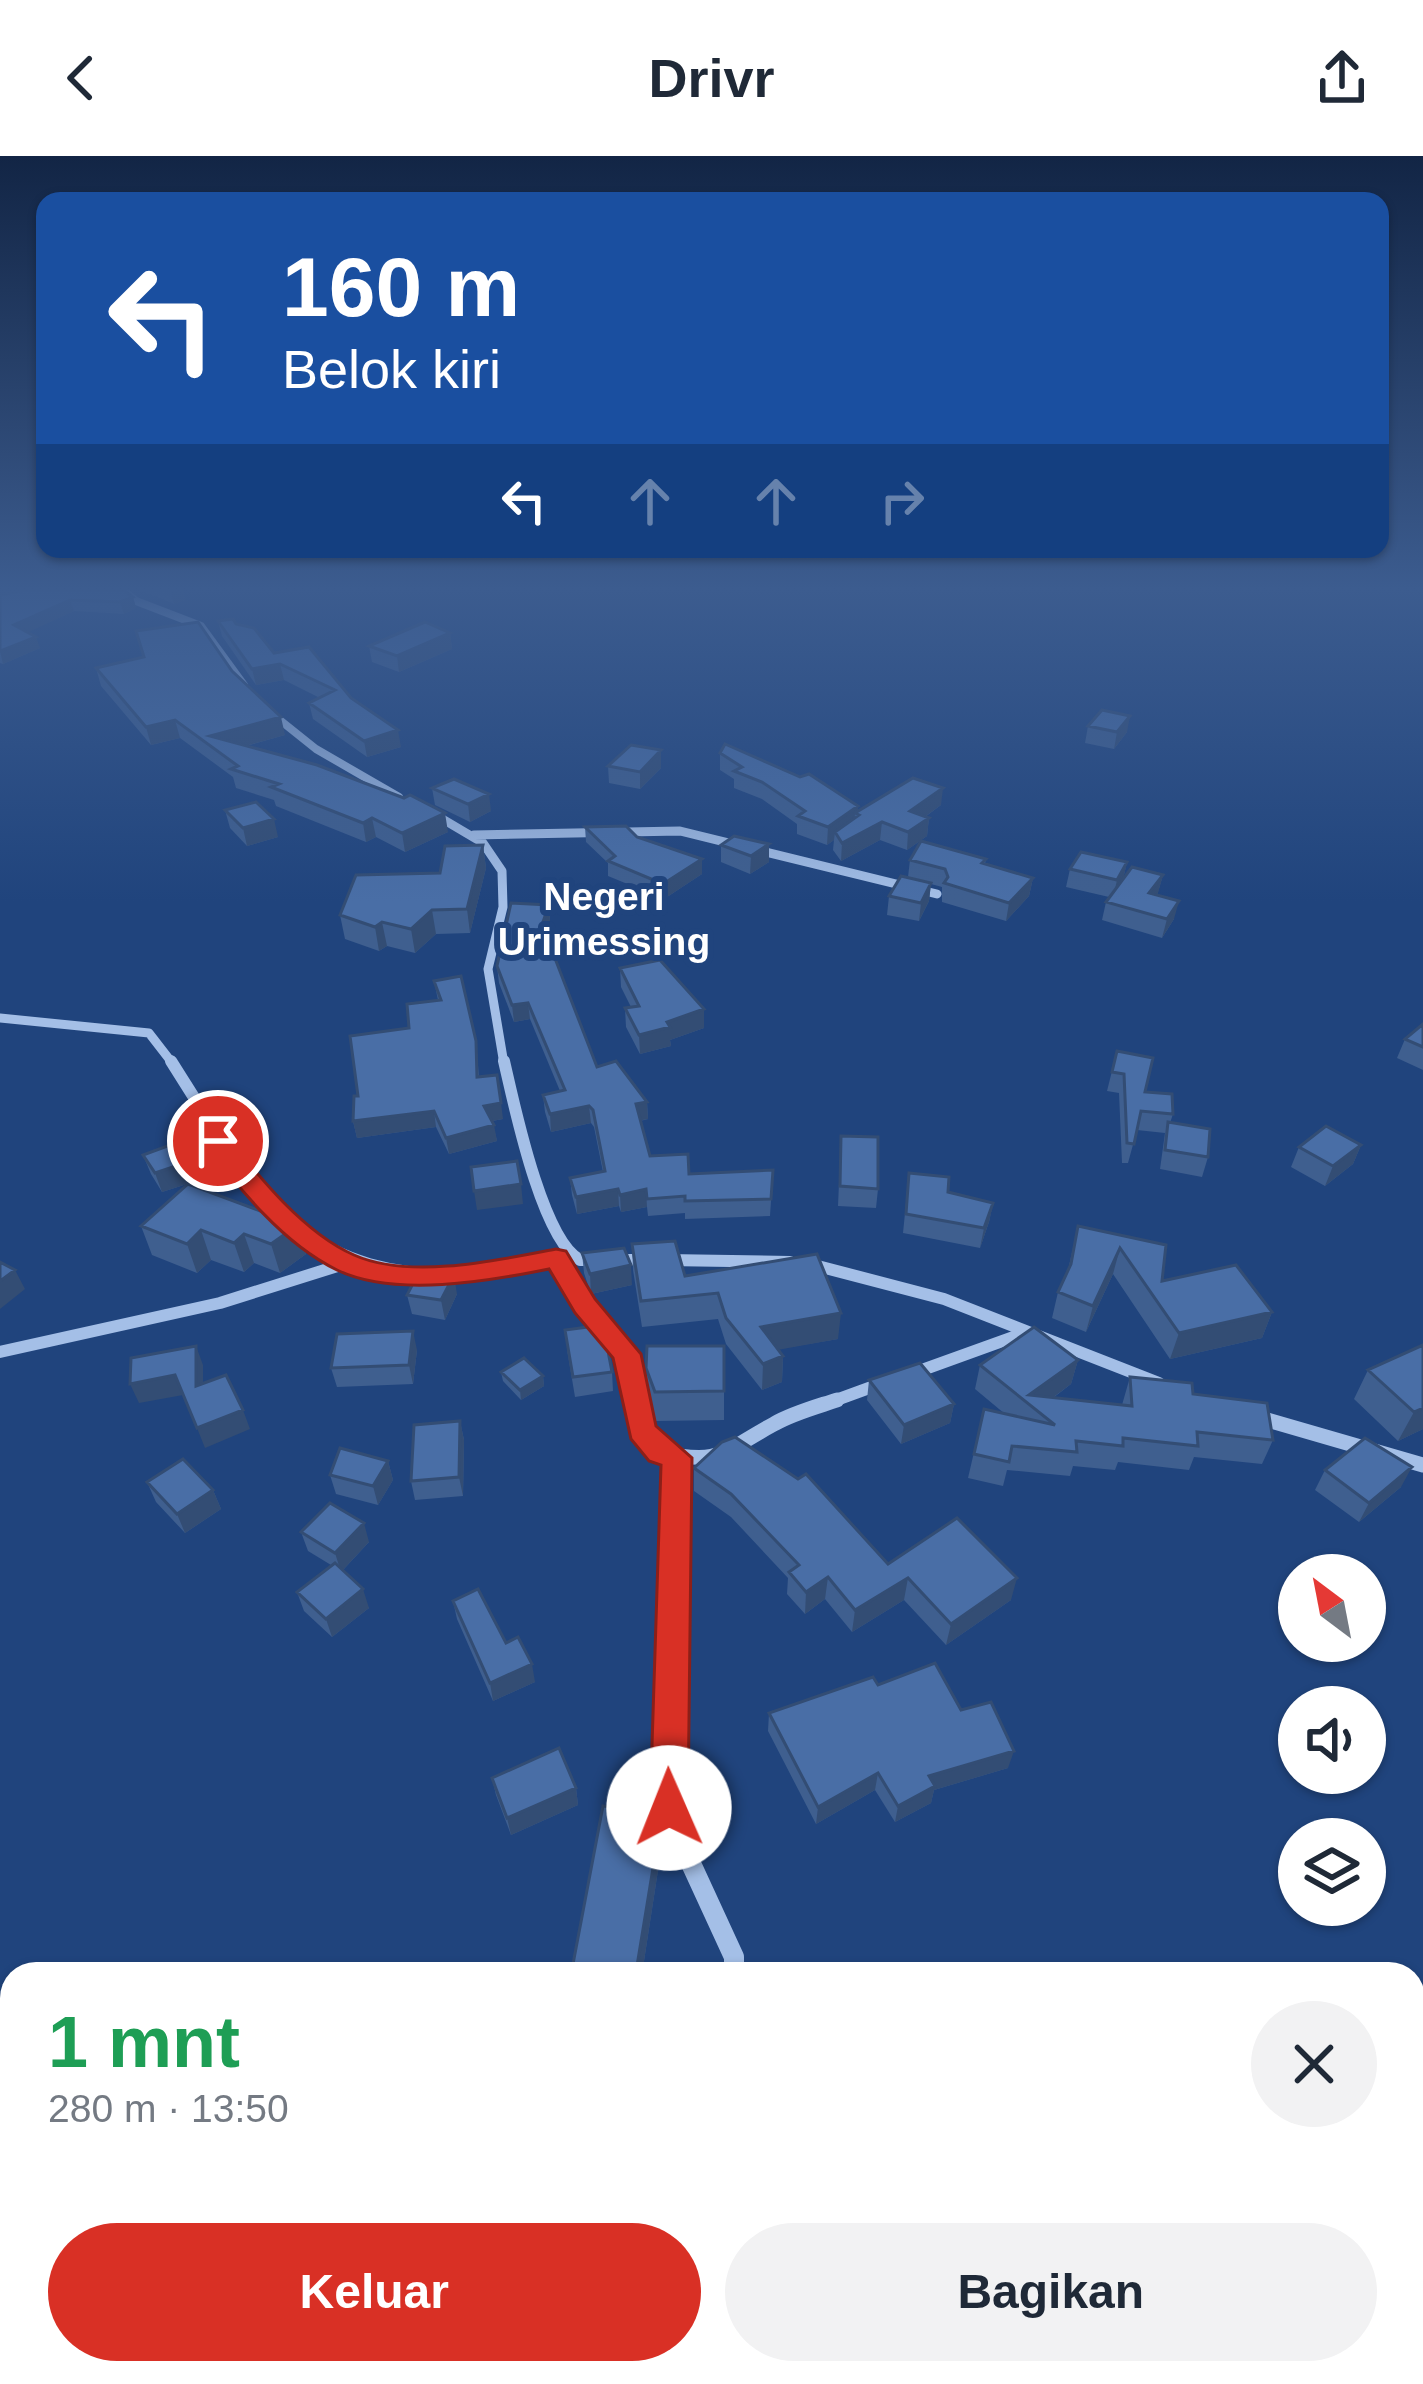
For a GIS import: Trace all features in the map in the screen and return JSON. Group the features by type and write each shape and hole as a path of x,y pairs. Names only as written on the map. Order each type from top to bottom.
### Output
{"street":[{"path":"254,694 278,719 334,760 407,801"},
{"path":"420,808 474,835 491,852 504,879 488,969 513,1099 548,1211 573,1257"},
{"path":"474,835 680,831 937,894"},
{"path":"0,1018 148,1033 171,1060 250,1187 300,1233 346,1263 400,1274 474,1274 573,1257 745,1259 853,1270 940,1296 1168,1386"},
{"path":"556,1258 585,1306 627,1354 642,1430 659,1452 676,1458 722,1456 797,1413 1028,1332"},
{"path":"0,1352 220,1304 346,1263"},
{"path":"1243,1413 1423,1465"},
{"path":"676,1458 669,1808 678,1839 734,1962"}],"building":[{"path":"118,694 256,694 281,717 210,736 317,765 404,798 410,795 445,813 402,833 372,818 363,823 271,787 279,784 231,769 238,766 175,720 146,727"},
{"path":"327,694 348,694 398,730 364,741 309,703"},
{"path":"1102,710 1130,716 1117,732 1088,726"},
{"path":"725,744 800,777 809,774 858,806 828,827 798,816 805,811 762,782 734,771 742,767 720,753"},
{"path":"631,745 661,750 640,772 608,766"},
{"path":"913,778 943,788 910,811 929,818 908,832 882,822 842,843 835,832 859,815 855,813"},
{"path":"454,779 489,794 468,804 432,788"},
{"path":"256,802 274,819 243,828 225,810"},
{"path":"626,826 637,837 702,859 663,884 608,861 615,856 585,827"},
{"path":"734,836 769,844 751,856 721,845"},
{"path":"921,841 1033,878 1009,903 944,883 945,869 910,860"},
{"path":"483,845 467,909 432,910 411,929 382,922 375,927 340,915 356,875 440,873 445,846"},
{"path":"1081,852 1127,862 1117,880 1070,869"},
{"path":"1132,867 1163,875 1149,893 1179,901 1167,919 1106,902"},
{"path":"901,876 931,883 921,903 889,896"},
{"path":"511,903 549,905 533,950 551,948 597,1067 616,1061 647,1102 636,1104 650,1156 688,1154 689,1174 773,1170 771,1199 647,1199 646,1189 576,1197 570,1178 605,1171 593,1110 589,1106 550,1114 543,1095 565,1090 528,1003 512,1005 497,966"},
{"path":"660,960 704,1009 667,1022 670,1027 639,1035 625,1008 639,1006 620,968"},
{"path":"461,976 476,1041 477,1077 497,1075 501,1103 484,1106 494,1125 446,1138 434,1111 353,1121 354,1096 358,1096 350,1036 409,1028 407,1004 441,1000 434,981"},
{"path":"1423,1024 1423,1047 1405,1039"},
{"path":"1117,1051 1153,1058 1145,1092 1172,1094 1173,1114 1141,1111 1134,1144 1127,1143 1124,1074 1112,1072"},
{"path":"1168,1122 1210,1129 1208,1157 1165,1150"},
{"path":"1326,1126 1361,1145 1333,1166 1299,1147"},
{"path":"841,1136 878,1137 878,1189 840,1186"},
{"path":"189,1138 203,1157 155,1173 143,1155"},
{"path":"517,1161 521,1184 474,1191 471,1167"},
{"path":"909,1173 949,1177 948,1192 993,1203 984,1228 906,1214"},
{"path":"188,1184 298,1225 271,1244 244,1234 234,1243 201,1230 187,1244 141,1226"},
{"path":"1078,1226 1166,1245 1162,1281 1236,1265 1272,1312 1179,1333 1120,1248 1093,1306 1058,1292 1071,1264"},
{"path":"675,1241 685,1276 817,1254 841,1313 761,1327 783,1356 763,1364 726,1318 718,1293 641,1301 632,1244"},
{"path":"624,1248 631,1265 590,1274 582,1253"},
{"path":"0,1262 15,1270 0,1281"},
{"path":"420,1270 454,1275 441,1300 407,1295"},
{"path":"603,1325 612,1372 573,1377 565,1330"},
{"path":"1034,1327 1078,1360 1029,1395 1132,1406 1130,1377 1192,1383 1193,1394 1267,1403 1273,1440 1197,1432 1198,1446 1123,1438 1123,1446 1076,1441 1077,1452 1012,1446 1009,1462 974,1454 984,1409 1055,1425 980,1365"},
{"path":"413,1331 409,1365 331,1368 337,1334"},
{"path":"1423,1345 1423,1408 1414,1412 1368,1370"},
{"path":"196,1346 196,1386 226,1375 243,1410 197,1428 175,1375 130,1384 131,1358"},
{"path":"647,1346 724,1346 724,1391 655,1392 646,1368"},
{"path":"524,1358 543,1376 520,1390 501,1372"},
{"path":"920,1363 954,1404 904,1425 869,1380"},
{"path":"460,1421 459,1477 411,1481 414,1425"},
{"path":"735,1437 798,1479 806,1474 888,1564 957,1518 1017,1578 951,1624 908,1578 855,1610 828,1577 806,1592 789,1572 799,1565 731,1494 694,1468 722,1442"},
{"path":"1365,1438 1412,1467 1369,1503 1325,1470"},
{"path":"340,1448 388,1461 373,1486 330,1475"},
{"path":"183,1459 213,1490 177,1514 147,1482"},
{"path":"330,1503 364,1523 335,1553 301,1532"},
{"path":"335,1563 363,1589 326,1619 297,1592"},
{"path":"478,1589 506,1643 518,1637 532,1664 490,1683 453,1601"},
{"path":"935,1663 961,1710 991,1702 1014,1751 929,1776 935,1786 898,1806 878,1773 818,1807 769,1713 873,1677 878,1685"},
{"path":"559,1748 576,1788 507,1818 492,1778"},
{"path":"603,1806 662,1813 638,1962 573,1962"}],"district":[{"name":"Negeri Urimessing","path":"604,918"}],"route":[{"path":"218,1141 268,1206 346,1263 400,1274 474,1274 556,1258 585,1306 627,1354 642,1430 659,1452 676,1458 669,1808"}]}
